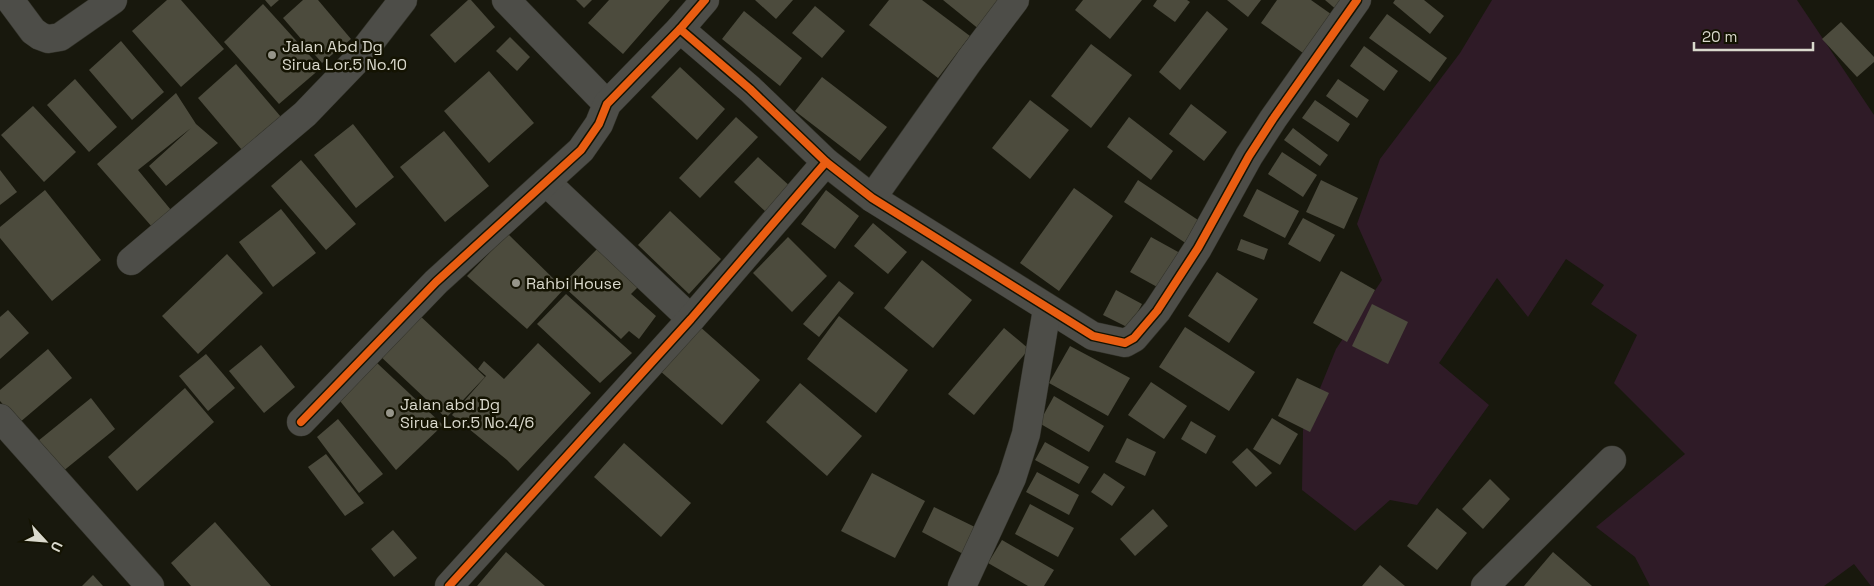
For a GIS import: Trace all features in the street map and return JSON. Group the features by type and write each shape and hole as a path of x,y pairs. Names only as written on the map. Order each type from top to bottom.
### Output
{"street":[{"path":"10,0 32,31 48,39 60,37 113,0"},
{"path":"131,261 305,114 355,62 403,0"},
{"path":"506,0 607,104"},
{"path":"301,422 436,282 581,150 599,124 607,104 680,30 705,0"},
{"path":"872,198 1015,0"},
{"path":"680,30 750,89 826,162 872,198 1093,336 1125,343 1134,338 1157,311 1198,248 1249,156 1272,119 1357,0"},
{"path":"449,586 691,318 826,162"},
{"path":"546,182 691,318"},
{"path":"962,586 1012,478 1026,434 1047,309"},
{"path":"3,426 150,586"},
{"path":"1485,586 1612,460"}],"shaded area":[{"path":"1492,0 1797,0 1874,115 1874,586 1871,586 1854,564 1824,586 1650,586 1635,557 1596,527 1685,454 1614,383 1637,335 1591,304 1604,285 1566,259 1528,317 1497,278 1439,363 1489,405 1417,505 1390,500 1355,531 1302,490 1303,430 1336,349 1382,280 1357,224 1380,159 1460,53"}],"building":[{"path":"167,0 181,0 224,49 181,87 132,31"},
{"path":"265,0 279,0 271,7"},
{"path":"303,0 318,0 351,39 322,63 283,18"},
{"path":"468,0 471,0 495,27 455,63 430,35"},
{"path":"576,0 592,0 584,8"},
{"path":"609,0 670,0 623,54 588,23"},
{"path":"755,0 793,0 776,19"},
{"path":"889,0 922,0 970,36 938,78 869,25"},
{"path":"943,0 1004,0 980,30"},
{"path":"1083,0 1142,0 1110,39 1075,10"},
{"path":"1157,0 1187,0 1190,2 1175,22 1153,6"},
{"path":"1227,0 1261,0 1248,17"},
{"path":"1277,0 1311,0 1338,19 1310,58 1261,23"},
{"path":"1325,0 1348,0 1338,11"},
{"path":"1395,0 1424,0 1444,16 1430,34 1393,3"},
{"name":"Jalan Abd Dg Sirua Lor.5 No.10","path":"263,4 321,68 279,104 224,42"},
{"path":"815,6 845,31 822,58 792,33"},
{"path":"744,11 802,58 780,86 722,39"},
{"path":"1207,11 1228,29 1180,90 1159,72"},
{"path":"1387,14 1447,58 1430,82 1369,38"},
{"path":"1841,22 1874,57 1874,62 1857,77 1822,39"},
{"path":"510,37 530,57 517,71 496,51"},
{"path":"121,41 164,92 132,120 89,70"},
{"path":"1091,44 1132,75 1091,128 1051,96"},
{"path":"1364,46 1398,71 1384,91 1350,66"},
{"path":"236,64 281,117 242,150 198,98"},
{"path":"680,67 725,109 697,140 651,97"},
{"path":"489,71 534,123 489,163 444,111"},
{"path":"822,77 887,127 860,161 795,111"},
{"path":"75,79 117,127 89,152 47,105"},
{"path":"1338,79 1369,100 1357,118 1326,96"},
{"path":"176,93 196,124 218,143 166,186 149,166 191,128 138,170 171,210 153,228 97,164"},
{"path":"1030,100 1069,130 1030,179 992,148"},
{"path":"1315,100 1350,124 1338,142 1302,118"},
{"path":"1191,104 1227,132 1204,161 1169,134"},
{"path":"33,106 76,152 44,182 1,135"},
{"path":"736,117 758,137 700,198 679,178"},
{"path":"1129,117 1173,151 1151,180 1107,147"},
{"path":"353,124 394,177 356,208 314,155"},
{"path":"1293,128 1328,155 1320,166 1284,140"},
{"path":"444,131 489,186 445,222 400,167"},
{"path":"1282,152 1317,175 1303,197 1268,174"},
{"path":"758,157 792,188 768,214 734,182"},
{"path":"301,160 356,224 326,250 271,186"},
{"path":"0,170 17,192 0,205"},
{"path":"1138,180 1201,222 1187,244 1124,202"},
{"path":"1321,180 1358,198 1344,229 1306,212"},
{"path":"1074,188 1113,216 1059,291 1020,263"},
{"path":"1257,189 1299,211 1285,238 1243,216"},
{"path":"45,190 101,260 52,301 0,238 0,227"},
{"path":"826,190 859,216 835,249 801,224"},
{"path":"281,209 316,253 273,287 239,242"},
{"path":"670,211 721,259 689,294 638,245"},
{"path":"1303,218 1335,235 1320,262 1288,244"},
{"path":"873,223 907,252 888,274 854,246"},
{"name":"Rahbi House","path":"508,234 564,289 527,329 467,276"},
{"path":"788,237 827,276 792,312 753,273"},
{"path":"1151,237 1180,253 1159,288 1130,272"},
{"path":"1241,239 1268,249 1264,260 1237,250"},
{"path":"598,248 639,286 631,294 656,316 639,339 629,331 621,339 562,285"},
{"path":"227,254 263,293 198,354 162,316"},
{"path":"922,260 972,300 933,348 884,308"},
{"path":"1341,271 1375,290 1347,342 1313,323"},
{"path":"1217,272 1258,299 1229,343 1188,316"},
{"path":"839,281 854,293 819,337 803,324"},
{"path":"1116,290 1142,304 1129,328 1103,315"},
{"path":"566,294 632,353 600,383 537,324"},
{"path":"1372,304 1408,322 1388,364 1352,346"},
{"path":"8,310 29,333 0,359 0,317"},
{"path":"417,313 485,377 446,418 378,354"},
{"path":"839,316 908,370 876,413 807,359"},
{"path":"698,325 760,380 722,425 659,370"},
{"path":"1185,327 1255,372 1229,411 1159,367"},
{"path":"1004,328 1029,349 974,415 948,394"},
{"path":"538,343 591,393 518,471 452,415 486,376 478,369 484,361 504,379"},
{"path":"261,345 295,387 264,413 229,371"},
{"path":"1070,346 1130,378 1108,416 1049,383"},
{"path":"48,349 72,378 19,423 0,401 0,390"},
{"path":"206,354 235,388 208,411 179,376"},
{"name":"Jalan abd Dg Sirua Lor.5 No.4/6","path":"377,363 443,425 396,470 340,401"},
{"path":"1297,378 1329,393 1310,432 1278,416"},
{"path":"1151,382 1187,406 1164,439 1128,415"},
{"path":"800,383 862,436 827,476 766,422"},
{"path":"185,388 214,422 137,491 108,457"},
{"path":"1054,396 1104,426 1089,452 1039,423"},
{"path":"91,398 115,429 62,472 38,441"},
{"path":"1272,418 1298,434 1280,465 1253,449"},
{"path":"338,419 383,474 359,493 317,437"},
{"path":"1191,421 1216,436 1206,454 1181,439"},
{"path":"1127,438 1156,452 1145,476 1115,462"},
{"path":"1045,442 1089,467 1079,484 1035,460"},
{"path":"624,443 691,503 661,537 594,477"},
{"path":"1247,448 1272,473 1256,487 1232,462"},
{"path":"326,454 364,503 345,516 308,467"},
{"path":"1037,472 1079,495 1069,515 1026,492"},
{"path":"872,473 925,501 895,558 841,531"},
{"path":"1104,473 1125,487 1112,506 1091,492"},
{"path":"1490,479 1510,499 1483,529 1462,509"},
{"path":"1030,504 1074,528 1058,557 1015,534"},
{"path":"934,507 979,529 965,555 922,532"},
{"path":"1437,508 1467,533 1437,570 1407,546"},
{"path":"1153,509 1168,526 1135,556 1120,539"},
{"path":"215,522 271,586 191,586 171,563"},
{"path":"393,530 417,558 394,577 371,549"},
{"path":"1002,540 1054,570 1044,586 1028,586 988,563"},
{"path":"506,552 545,586 477,586"},
{"path":"1553,552 1592,586 1524,586"},
{"path":"1380,565 1405,586 1362,586"},
{"path":"93,575 103,586 82,586"}],"cycle path":[{"path":"705,0 680,29 750,89 826,162 872,198 1093,336 1125,343 1134,338 1157,311 1198,248 1249,156 1357,0"},
{"path":"301,422 436,282 581,150 599,124 607,104 680,29"},
{"path":"449,586 691,319 826,162"}],"place":[{"name":"Jalan Abd Dg Sirua Lor.5 No.10","path":"272,55"},
{"name":"Rahbi House","path":"516,283"},
{"name":"Jalan abd Dg Sirua Lor.5 No.4/6","path":"390,413"}]}
